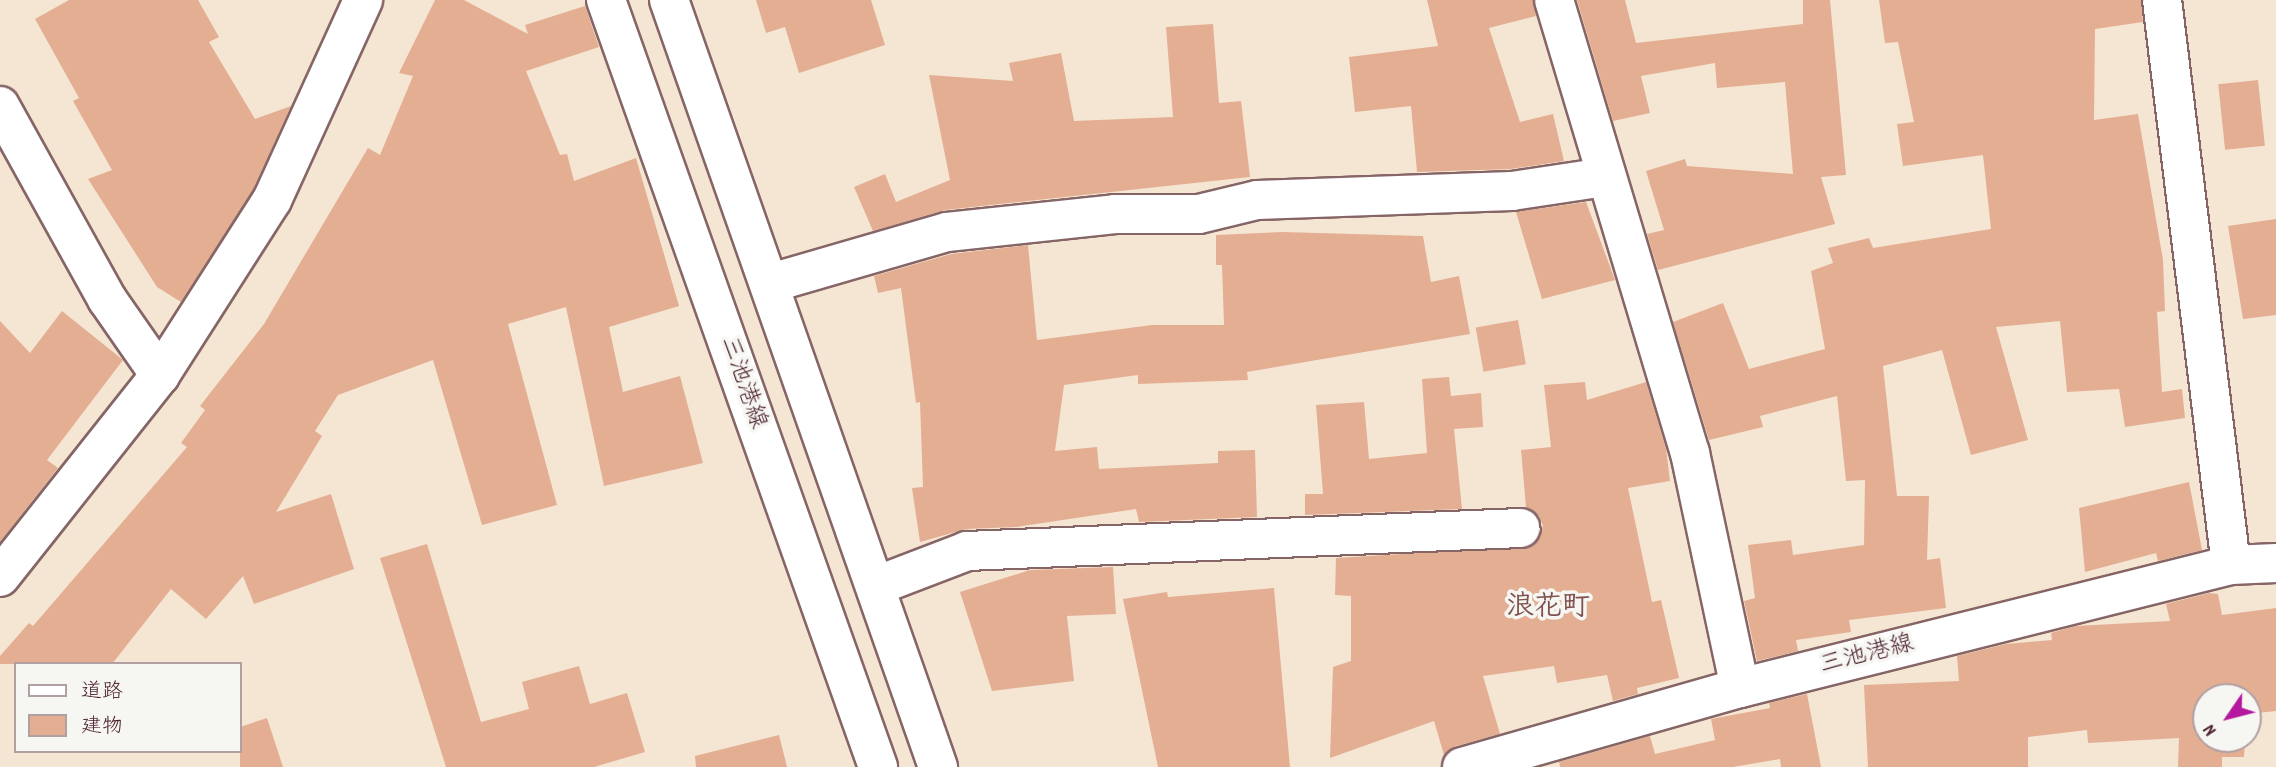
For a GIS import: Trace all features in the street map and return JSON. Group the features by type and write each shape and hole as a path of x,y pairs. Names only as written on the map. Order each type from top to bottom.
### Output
{"street":[{"path":"0,577 160,375 272,200 363,0"},
{"name":"三池港線","path":"606,0 878,767"},
{"path":"669,0 771,283 938,767"},
{"path":"1554,0 1690,453 1740,688"},
{"path":"2162,0 2231,565"},
{"path":"0,106 107,299 160,375"},
{"path":"771,283 947,232 1115,214 1199,214 1257,200 1512,191 1605,177"},
{"path":"876,586 967,551 1521,528"},
{"name":"三池港線","path":"1462,767 1740,688 2231,565 2276,563"}],"building":[{"path":"69,0 198,0 219,37 209,42 255,119 291,106 253,190 181,302 157,287 88,179 112,170 73,101 79,98 35,19"},
{"path":"435,0 464,0 528,34 525,25 585,6 599,47 526,71 560,155 567,154 574,181 636,158 679,306 609,327 623,392 680,376 703,463 604,486 566,307 508,324 557,505 482,525 433,360 338,395 315,431 322,436 276,512 331,494 354,569 254,604 243,576 206,619 171,589 114,662 0,664 0,656 29,623 33,626 187,447 181,443 205,410 200,406 264,324 368,148 380,155 413,76 399,73"},
{"path":"756,0 871,0 885,45 799,73 785,27 766,33"},
{"path":"1427,0 1533,0 1536,16 1489,28 1520,122 1553,114 1564,161 1510,169 1417,172 1411,106 1355,112 1349,57 1438,46"},
{"path":"1577,0 1625,0 1636,43 1803,24 1803,0 1830,0 1846,175 1821,177 1835,224 1658,270 1647,234 1664,230 1646,171 1685,159 1687,166 1793,174 1785,82 1717,88 1715,63 1641,76 1650,113 1613,121"},
{"path":"1879,0 2141,0 2143,22 2095,29 2094,120 2138,114 2163,260 2165,311 2157,312 2162,392 2182,389 2185,418 2125,427 2119,389 2067,392 2060,321 1996,327 2028,440 1971,455 1942,350 1883,366 1897,496 1929,496 1927,560 1940,558 1946,608 1849,620 1851,632 1796,640 1798,651 1757,661 1744,601 1755,598 1748,545 1791,540 1793,555 1864,545 1865,480 1846,481 1837,396 1760,416 1763,427 1709,440 1673,322 1723,303 1749,369 1825,349 1811,271 1833,263 1828,248 1869,238 1873,248 1991,229 1983,155 1903,166 1897,124 1914,122 1898,42 1885,43"},
{"path":"1213,24 1219,103 1241,101 1250,177 945,210 873,231 854,187 885,174 896,202 950,180 929,75 1013,81 1009,63 1061,53 1074,121 1173,117 1166,27"},
{"path":"2258,80 2265,146 2225,150 2218,84"},
{"path":"1586,202 1615,280 1542,299 1516,212"},
{"path":"2276,219 2276,315 2243,319 2228,226"},
{"path":"1282,232 1423,236 1431,282 1459,276 1470,334 1247,372 1248,380 1138,384 1138,375 1064,385 1055,451 1097,447 1099,469 1218,463 1218,451 1255,450 1257,517 1139,522 1136,509 1016,527 966,529 920,542 912,488 923,487 920,402 916,403 901,288 878,293 874,276 951,254 1028,245 1037,340 1152,325 1224,325 1222,265 1216,265 1216,235"},
{"path":"62,311 123,360 47,460 58,468 0,542 0,321 30,353"},
{"path":"1518,320 1526,364 1483,372 1476,327"},
{"path":"1449,377 1451,396 1481,393 1483,427 1454,429 1462,509 1305,515 1305,494 1323,494 1316,405 1364,402 1369,459 1427,453 1422,379"},
{"path":"1585,382 1587,400 1646,382 1666,449 1670,481 1628,488 1652,602 1661,600 1679,678 1637,688 1638,694 1613,701 1607,675 1557,683 1554,666 1483,676 1500,734 1456,746 1444,755 1434,721 1330,758 1333,667 1351,661 1351,596 1335,595 1336,558 1533,546 1543,526 1539,516 1526,507 1521,450 1551,447 1544,385"},
{"path":"2189,482 2202,550 2158,561 2156,553 2085,572 2079,508"},
{"path":"427,544 481,722 529,709 522,682 579,666 590,704 627,693 645,752 594,767 446,767 380,558"},
{"path":"1113,567 1116,614 1067,616 1074,681 992,691 960,592 1030,570"},
{"path":"1274,588 1290,767 1158,767 1123,599 1167,592 1168,597"},
{"path":"2209,593 2218,594 2222,615 2276,608 2276,711 2262,712 2262,683 2192,683 2192,753 2244,753 2244,757 2222,757 2222,767 2178,767 2179,738 2088,743 2087,730 2028,737 2028,767 1868,767 1864,685 1959,681 1957,656 2006,644 2052,640 2051,633 2076,626 2170,621 2166,604"},
{"path":"1807,694 1821,767 1781,767 1780,759 1733,767 1560,767 1559,762 1650,736 1655,754 1715,740 1711,719 1770,708 1769,703"},
{"path":"267,718 283,767 240,767 242,726"},
{"path":"779,735 787,767 696,767 695,756"}],"district":[{"name":"浪花町","path":"1548,609"}]}
